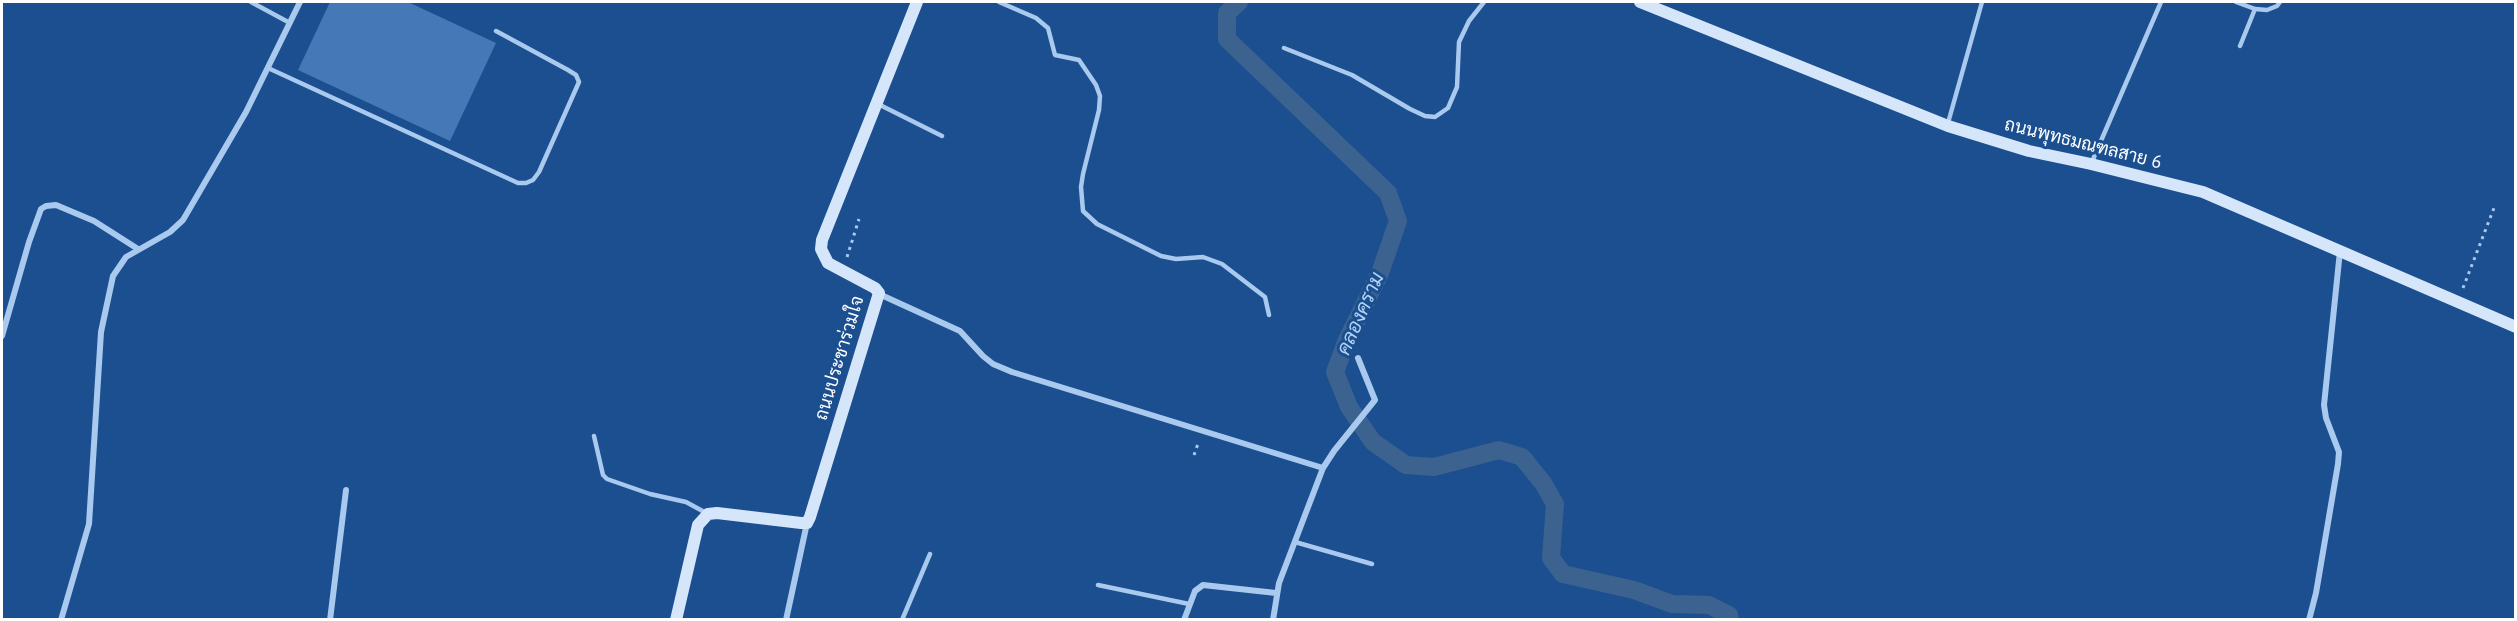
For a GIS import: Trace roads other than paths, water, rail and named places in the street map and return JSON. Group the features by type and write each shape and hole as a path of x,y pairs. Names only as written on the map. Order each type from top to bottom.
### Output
{"main road":[{"name":"ถนนประชาร่วมใจ","path":"807,523 879,293 875,288 828,263 823,256 822,240 917,2"},
{"name":"ถนนพุทธมณฑลสาย 6","path":"1640,2 1948,126 2029,151 2203,192 2516,327"},
{"path":"676,620 698,525 708,514 807,523"}],"street":[{"path":"61,620 89,524 101,332 107,294 117,267 138,249 170,232 183,220 246,112 300,2"},
{"path":"2,336 29,242 42,209 46,206 56,206 94,221 138,249"},
{"path":"2309,620 2316,593 2338,464 2338,452 2325,418 2324,405 2340,251"},
{"path":"879,293 960,331 993,364 1012,372 1323,468"},
{"path":"1273,620 1276,593 1323,468 1376,400 1358,358"},
{"path":"330,620 345,490"},
{"path":"786,620 807,523"},
{"path":"1184,620 1195,591 1203,585 1276,593"}],"lane":[{"path":"251,2 290,23"},
{"path":"999,2 1036,18 1048,28 1055,55 1079,60 1096,85 1100,96 1099,110 1083,174 1081,187 1083,211 1097,224 1161,256 1176,259 1203,257 1222,264 1265,297 1269,315"},
{"path":"1284,48 1352,75 1410,109 1425,116 1435,117 1448,108 1457,87 1459,42 1468,21 1484,2"},
{"path":"1948,126 1982,2"},
{"path":"2091,164 2161,2"},
{"path":"2236,2 2255,9 2267,10 2277,6 2280,2"},
{"path":"2240,46 2255,9"},
{"path":"268,68 518,183 526,183 533,180 539,172 579,82 576,75 568,70 496,31"},
{"path":"876,102 942,136"},
{"path":"594,436 603,475 607,479 650,494 686,502 708,514"},
{"path":"1295,542 1372,564"},
{"path":"902,620 930,554"},
{"path":"1098,585 1190,604"}],"waterway":[{"name":"คลองคราม","path":"1239,2 1227,13 1227,39 1388,193 1398,221 1380,273 1347,340 1335,372 1349,407 1373,442 1406,465 1434,467 1499,450 1522,457 1543,483 1555,504 1551,558 1563,574 1634,590 1672,604 1709,605 1729,615 1730,620"}]}
